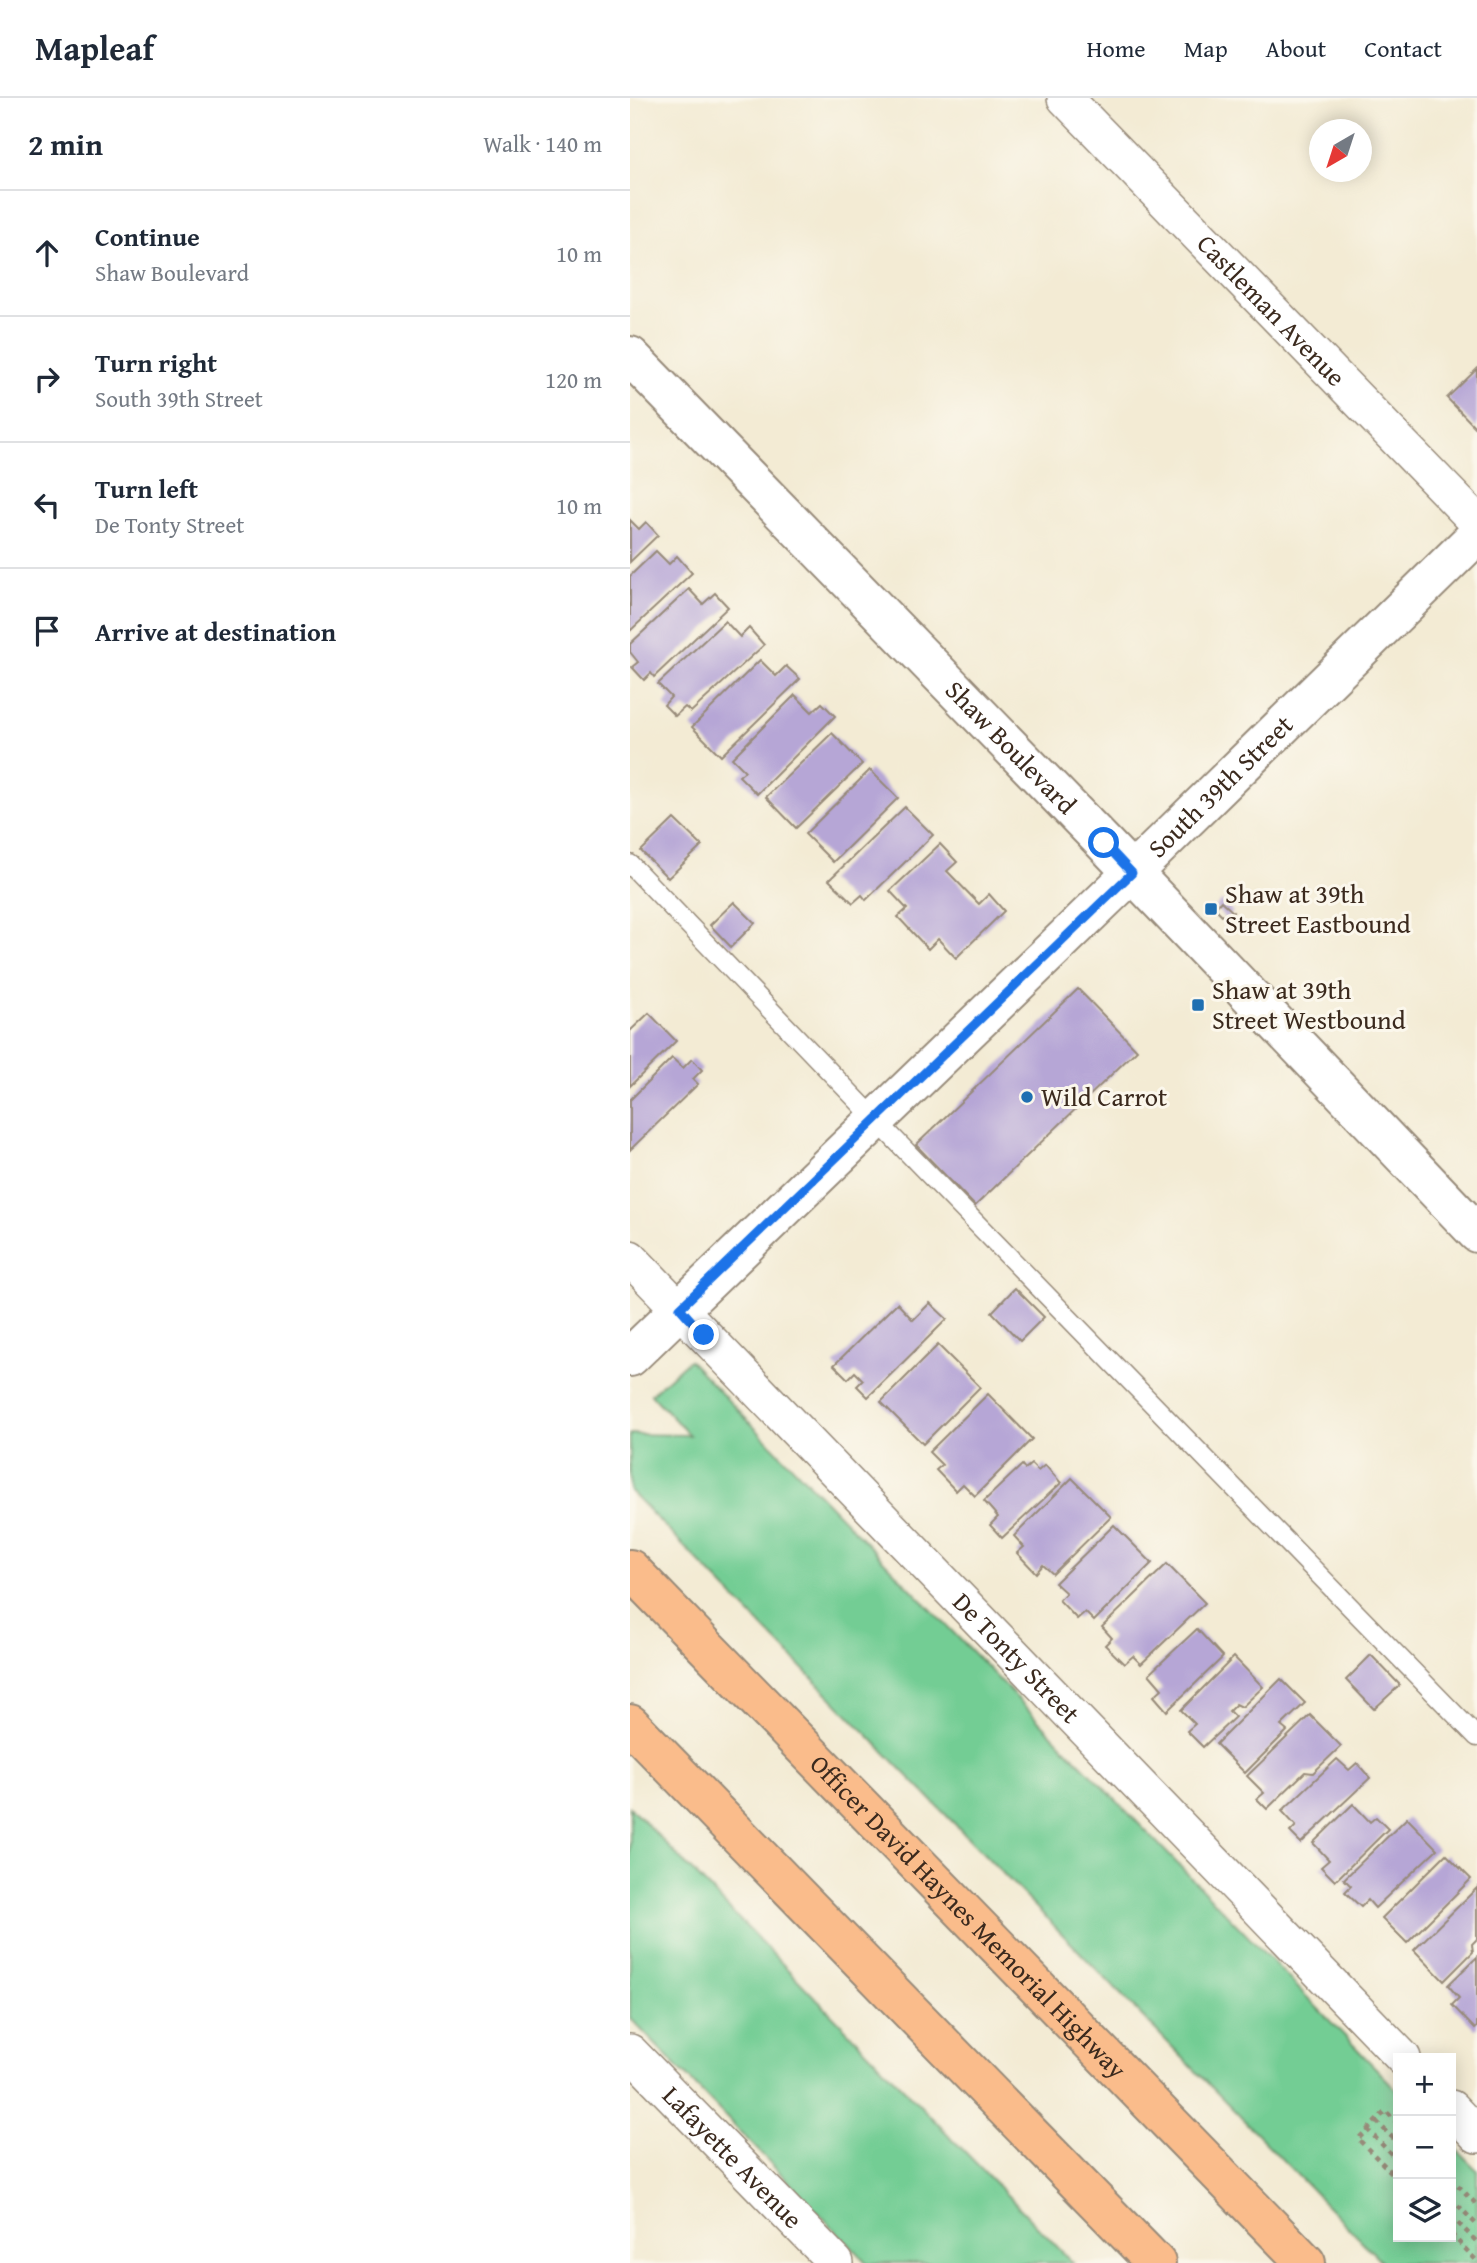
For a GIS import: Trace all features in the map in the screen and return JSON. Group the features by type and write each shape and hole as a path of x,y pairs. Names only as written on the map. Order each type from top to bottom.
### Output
{"highway":[{"name":"Officer David Haynes Memorial Highway","path":"630,1569 1306,2263"},
{"path":"630,1724 1156,2263"}],"street":[{"name":"Castleman Avenue","path":"1065,98 1477,522"},
{"name":"Shaw Boulevard","path":"630,356 1477,1233"},
{"name":"South 39th Street","path":"630,1357 1477,536"},
{"name":"De Tonty Street","path":"630,1258 1398,2053"},
{"name":"Lafayette Avenue","path":"630,2052 836,2263"},
{"path":"1456,2113 1477,2135"}],"lane":[{"path":"630,864 1477,1737"}],"path":[{"path":"1393,2119 1386,2111 1358,2139 1393,2174"},
{"path":"1376,2121 1393,2138"},
{"path":"1367,2129 1393,2156"},
{"path":"1452,2179 1477,2205"},
{"path":"1456,2203 1477,2225"},
{"path":"1456,2221 1477,2242"},
{"path":"1456,2239 1477,2261"}],"green space":[{"path":"689,1360 1393,2086 1393,2242 1456,2242 1456,2149 1477,2170 1477,2263 1383,2263 630,1491 630,1434 689,1435 651,1394"},
{"path":"630,1807 1073,2263 867,2263 630,2018"}],"building":[{"path":"1477,369 1477,429 1447,398"},
{"path":"630,520 639,529 646,522 658,535 630,562"},
{"path":"656,551 669,564 677,556 692,573 630,631 630,576"},
{"path":"689,589 703,604 715,593 728,607 654,677 651,673 644,680 632,667 638,662 630,652 630,644"},
{"path":"725,621 740,637 749,628 764,645 691,712 685,707 675,716 664,705 671,697 658,684"},
{"path":"760,660 776,676 786,666 800,679 721,756 692,727"},
{"path":"795,695 812,712 822,703 835,716 757,794 739,776 745,771 732,758"},
{"path":"832,733 862,764 796,828 766,797"},
{"path":"870,770 898,798 833,862 805,834"},
{"path":"905,807 933,835 866,900 862,895 853,903 829,880"},
{"path":"674,819 702,846 668,878 641,851"},
{"path":"940,844 957,862 947,871 979,904 989,894 1004,911 956,958 938,939 928,949 898,917 907,909 890,891"},
{"path":"1221,901 1233,912 1226,919 1215,908"},
{"path":"734,902 755,923 731,947 710,925"},
{"name":"Wild Carrot","path":"1078,989 1137,1050 975,1206 916,1145"},
{"path":"649,1013 676,1041 630,1086 630,1031"},
{"path":"672,1058 683,1068 692,1059 702,1070 693,1079 698,1084 630,1150 630,1100"},
{"path":"1015,1288 1044,1317 1020,1341 992,1312"},
{"path":"897,1303 913,1320 930,1303 947,1319 868,1397 857,1386 863,1380 855,1372 848,1379 834,1365"},
{"path":"938,1345 980,1387 923,1444 881,1402"},
{"path":"988,1394 1032,1439 975,1496 963,1484 956,1491 936,1470 942,1465 929,1452"},
{"path":"1031,1464 1038,1471 1045,1465 1061,1483 1002,1538 990,1525 998,1517 984,1501 1022,1465 1025,1469"},
{"path":"1072,1478 1111,1517 1053,1574 1043,1565 1036,1573 1017,1553 1024,1547 1014,1536"},
{"path":"1114,1525 1152,1563 1094,1621 1085,1612 1077,1619 1059,1600 1066,1593 1055,1583"},
{"path":"1167,1564 1205,1603 1141,1664 1133,1656 1124,1664 1105,1645 1112,1638 1102,1627"},
{"path":"1197,1629 1223,1657 1167,1711 1154,1696 1162,1689 1149,1674"},
{"path":"1371,1655 1400,1685 1374,1709 1346,1680"},
{"path":"1234,1657 1263,1687 1242,1707 1236,1704 1229,1711 1235,1717 1203,1747 1187,1731 1195,1724 1181,1710"},
{"path":"1281,1679 1305,1703 1281,1726 1287,1731 1245,1773 1216,1744"},
{"path":"1310,1715 1341,1746 1313,1773 1305,1772 1267,1809 1257,1799 1264,1793 1247,1776"},
{"path":"1337,1759 1349,1770 1357,1763 1370,1778 1301,1843 1290,1832 1296,1826 1282,1811"},
{"path":"1353,1804 1370,1822 1376,1817 1388,1829 1335,1881 1321,1867 1329,1860 1313,1843"},
{"path":"1407,1818 1437,1849 1375,1908 1368,1900 1361,1907 1345,1892 1351,1886 1344,1879"},
{"path":"1446,1854 1471,1879 1407,1943 1382,1918"},
{"path":"1477,1888 1477,1939 1472,1944 1473,1952 1444,1981 1414,1950"},
{"path":"1477,1957 1475,2029 1452,2005 1459,1998 1448,1985"}],"place":[{"name":"Shaw at 39th Street Eastbound","path":"1211,909"},
{"name":"Shaw at 39th Street Westbound","path":"1198,1005"},
{"name":"Wild Carrot","path":"1027,1097"}],"route":[{"path":"704,1335 680,1308 1132,873 1104,843"}]}
